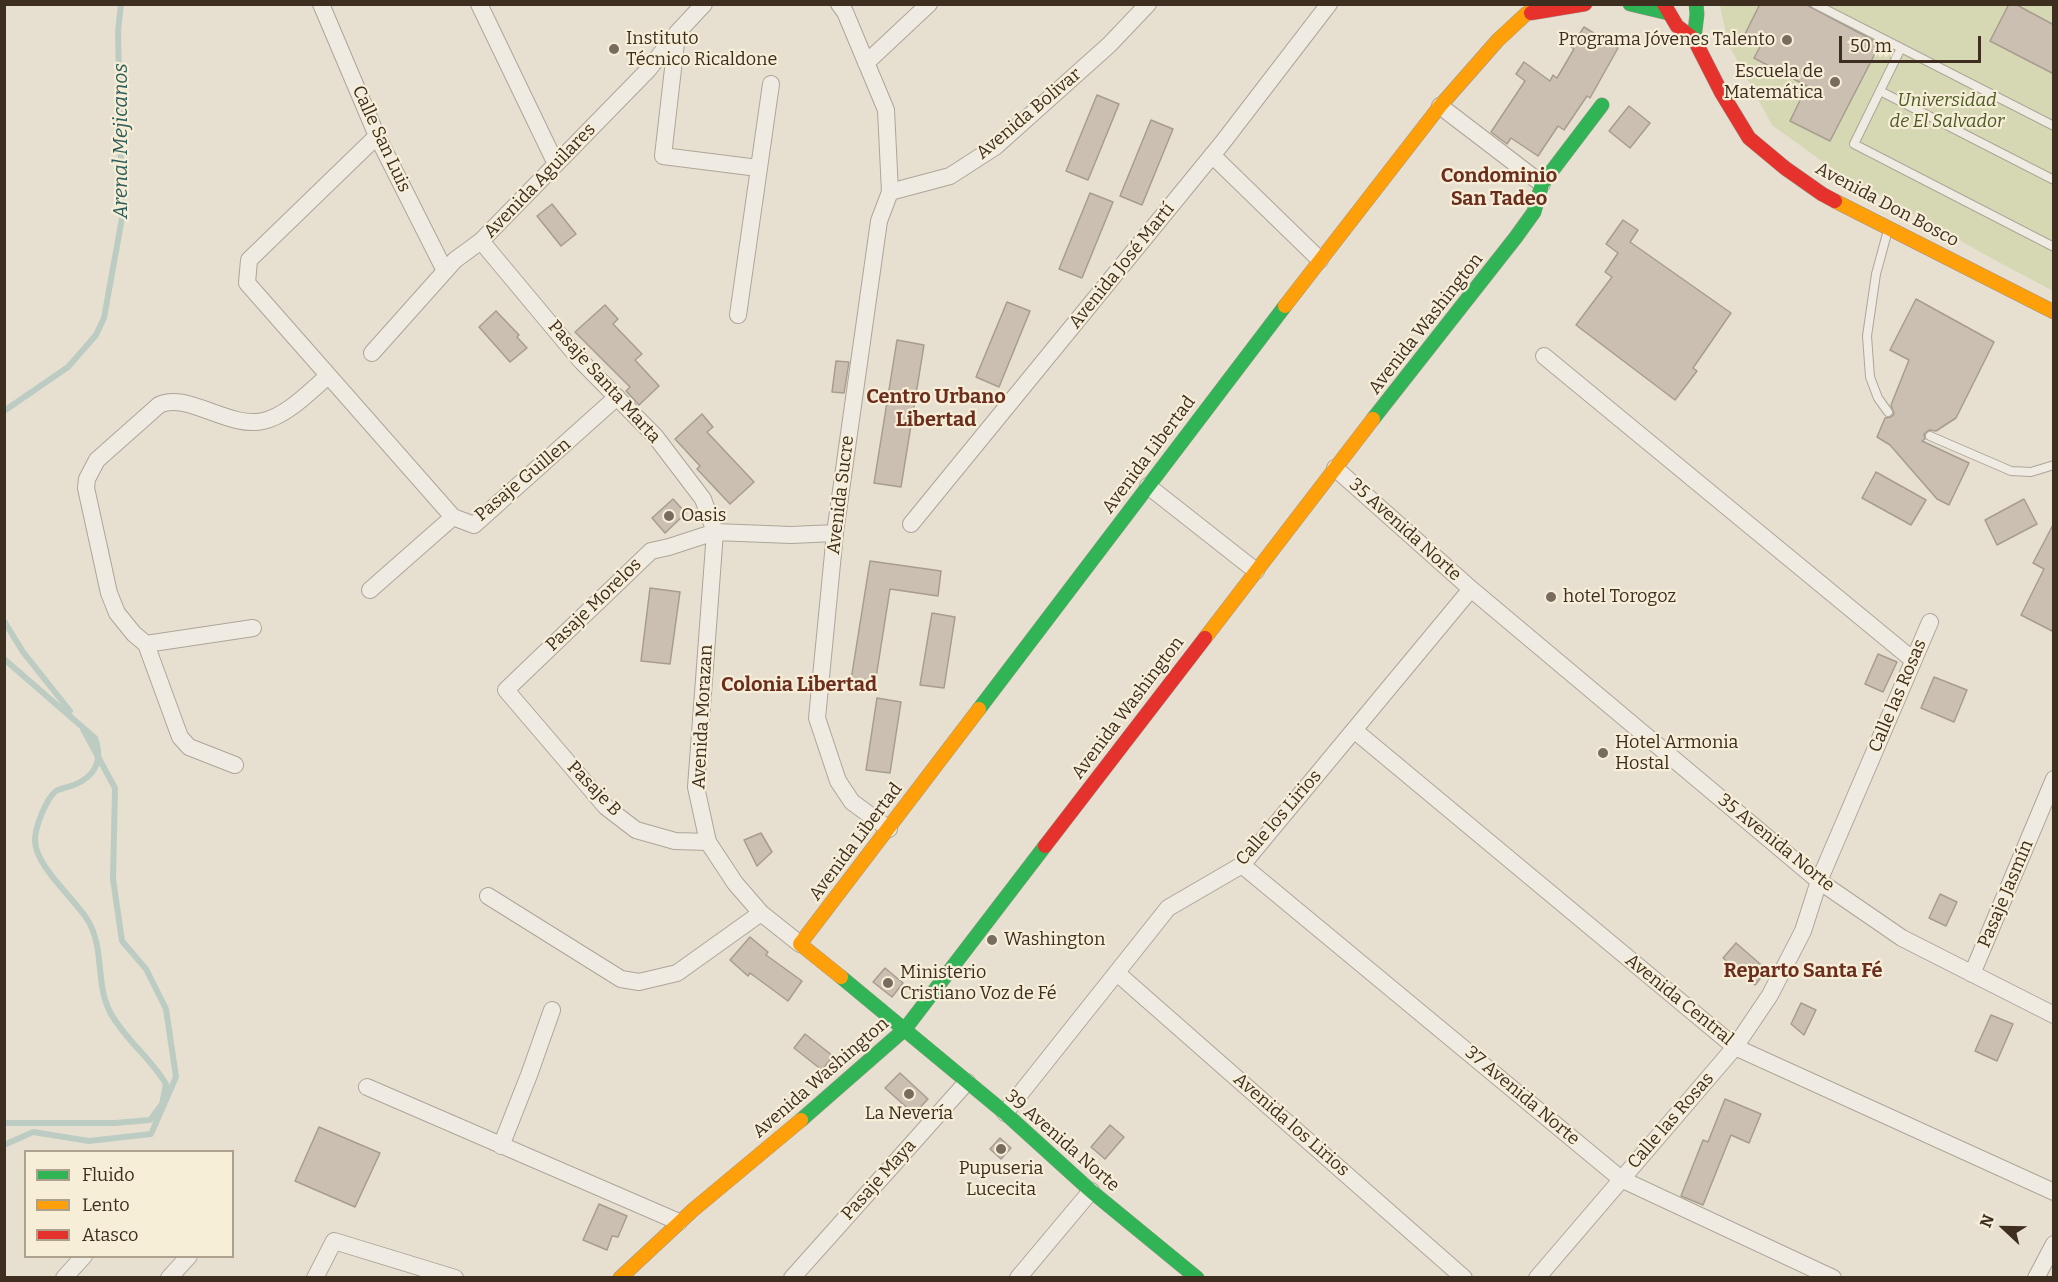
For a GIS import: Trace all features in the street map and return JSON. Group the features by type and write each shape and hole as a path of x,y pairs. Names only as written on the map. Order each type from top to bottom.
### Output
{"main road":[{"name":"Avenida Libertad","path":"800,944 889,830 1320,260 1440,106 1498,40 1531,9 1545,4"},
{"path":"1531,9 1585,4"},
{"path":"1630,4 1666,9"},
{"path":"1694,39 1696,4"},
{"name":"Avenida Don Bosco","path":"1666,9 1677,26 1694,39 1721,92 1749,138 1785,168 1822,194 2054,312"},
{"name":"Avenida Washington","path":"620,1278 679,1222 831,1096 906,1029 1534,212 1542,184 1602,105"},
{"name":"Avenida Morazan","path":"800,944 906,1029"},
{"name":"39 Avenida Norte","path":"906,1029 1005,1113 1091,1191 1197,1278"}],"street":[{"name":"Calle San Luis","path":"321,4 377,136 445,271"},
{"path":"479,4 556,164"},
{"name":"Avenida Aguilares","path":"372,353 455,260 481,241 648,70 677,33 704,4"},
{"name":"Avenida Sucre","path":"839,4 845,12 886,110 890,192 879,221 836,533 818,718 838,781 852,802 889,830"},
{"path":"866,63 929,4"},
{"name":"Avenida Bolivar","path":"890,192 950,176 995,147 1109,45 1148,4"},
{"name":"Avenida José Martí","path":"911,524 1212,155 1329,4"},
{"path":"677,33 663,156 758,168"},
{"path":"738,315 771,84"},
{"path":"1440,106 1542,184"},
{"path":"377,136 249,260 247,283 453,517"},
{"path":"1212,155 1320,260"},
{"name":"Pasaje Santa Marta","path":"481,241 582,362 655,436 703,498 715,532"},
{"path":"1544,356 1913,660"},
{"path":"235,765 189,747 180,737 146,644 117,613 109,593 86,488 87,478 97,460 166,401 204,409 244,423 264,421 286,411 328,376"},
{"name":"Pasaje Guillen","path":"370,590 453,517 474,525 617,397"},
{"name":"35 Avenida Norte","path":"1335,468 1471,589 1819,881 1902,938 2054,1015"},
{"path":"1148,486 1256,571"},
{"name":"Pasaje Morelos","path":"506,690 651,550 669,547 715,532 791,535 836,533"},
{"name":"Avenida Morazan","path":"715,532 696,787 708,842 735,883 761,913 800,944"},
{"name":"Calle los Lirios","path":"1005,1113 1168,908 1242,865 1471,589"},
{"name":"Calle las Rosas","path":"1537,1278 1735,1047 1782,975 1803,931 1819,881 1929,621"},
{"path":"146,644 253,628"},
{"name":"Pasaje B","path":"506,690 606,807 636,830 675,841 708,842"},
{"name":"Avenida Central","path":"1354,730 1735,1047 2054,1192"},
{"name":"Pasaje Jasmín","path":"1972,974 2054,779"},
{"name":"37 Avenida Norte","path":"1242,865 1621,1179 1833,1278"},
{"path":"488,896 621,979 639,982 677,973 761,913"},
{"name":"Avenida los Lirios","path":"1117,973 1464,1278"},
{"path":"501,1146 552,1010"},
{"name":"Pasaje Maya","path":"792,1278 967,1082"},
{"path":"367,1087 679,1222"},
{"path":"1018,1278 1091,1191"},
{"path":"315,1278 334,1240 455,1278"},
{"path":"2037,1278 2054,1244"},
{"path":"64,1278 83,1258"},
{"path":"169,1278 188,1258"}],"lane":[{"path":"1815,4 2054,126"},
{"path":"1901,48 1854,144 2054,247"},
{"path":"1880,91 2054,180"},
{"path":"1888,228 1876,274 1867,336 1870,377 1878,398 1888,412"},
{"path":"1930,436 2011,471 2031,472 2054,465"}],"green space":[{"name":"Universidad de El Salvador","path":"1720,5 2053,5 2053,291 1834,170 1772,125 1728,44"}],"building":[{"path":"1760,4 1805,4 1880,44 1830,141 1790,121 1807,86 1754,58 1761,45 1744,36"},
{"path":"2009,4 2015,4 2054,25 2054,74 1990,41"},
{"path":"1584,27 1618,48 1590,98 1587,96 1564,130 1558,126 1538,156 1511,138 1507,144 1491,132 1525,81 1516,74 1524,62 1550,81 1553,75 1557,78 1574,49 1571,47"},
{"path":"1097,95 1119,104 1088,180 1066,171"},
{"path":"1629,106 1650,123 1630,148 1609,131"},
{"path":"1151,120 1173,129 1142,205 1120,196"},
{"path":"1090,193 1113,202 1082,278 1059,269"},
{"path":"552,204 576,234 561,246 537,216"},
{"path":"1623,220 1638,230 1630,242 1731,313 1693,368 1697,371 1675,400 1576,325 1612,277 1605,272 1618,253 1606,244"},
{"path":"1916,299 1994,342 1956,418 1936,431 1929,430 1924,434 1925,439 1922,441 1969,463 1949,505 1937,499 1890,445 1877,437 1885,418 1894,414 1891,405 1909,360 1890,350"},
{"path":"1007,302 1030,311 999,387 976,377"},
{"path":"605,305 618,319 613,324 642,354 635,360 659,386 639,405 626,391 630,387 575,332"},
{"path":"496,311 519,335 517,337 527,348 510,362 479,327"},
{"path":"897,340 924,345 901,487 874,483"},
{"path":"836,361 849,362 844,393 832,392"},
{"path":"702,414 713,427 707,432 754,482 730,504 697,469 700,466 675,439"},
{"path":"1876,472 1926,500 1911,525 1862,498"},
{"name":"Oasis","path":"673,499 686,513 665,533 652,518"},
{"path":"2024,499 2037,524 1997,545 1985,520"},
{"path":"2054,523 2054,632 2021,615 2044,569 2033,563"},
{"path":"870,561 941,571 938,596 890,589 875,684 851,680"},
{"path":"650,588 680,592 670,664 641,661"},
{"path":"932,613 955,617 944,688 920,685"},
{"path":"1878,654 1897,662 1883,692 1865,684"},
{"path":"1934,677 1967,690 1954,722 1921,708"},
{"path":"877,698 901,702 890,773 866,770"},
{"path":"761,833 772,852 757,866 744,840"},
{"path":"1940,894 1957,902 1946,926 1929,918"},
{"path":"750,937 768,952 766,955 802,981 788,1001 750,973 748,976 730,960"},
{"path":"1736,943 1767,970 1755,985 1723,958"},
{"name":"Ministerio Cristiano Voz de Fé","path":"885,968 903,983 892,997 873,982"},
{"path":"1801,1003 1816,1010 1804,1035 1791,1024"},
{"path":"1991,1015 2013,1024 1997,1061 1975,1051"},
{"path":"805,1034 833,1056 822,1070 794,1048"},
{"path":"900,1073 928,1099 914,1114 885,1088"},
{"path":"1725,1099 1761,1114 1749,1143 1731,1135 1703,1205 1681,1196 1703,1140 1708,1142"},
{"path":"1110,1125 1124,1137 1105,1159 1091,1147"},
{"path":"319,1127 380,1153 355,1207 295,1181"},
{"name":"Pupuseria Lucecita","path":"1000,1138 1011,1148 1001,1159 990,1149"},
{"path":"599,1204 627,1216 618,1237 612,1236 607,1250 583,1240"}],"waterway":[{"name":"Arenal Mejicanos","path":"4,411 68,367 96,335 104,318 122,218 118,31 121,4"},
{"path":"4,621 23,652 70,711"},
{"name":"Arenal Mejicanos","path":"4,659 95,738 98,753 96,766 82,781 58,790 52,795 37,828 35,840 37,850 48,871 81,910 93,930 105,1001 110,1012 166,1084 162,1104 150,1120 115,1123 4,1123"},
{"path":"4,1145 33,1132 89,1141 151,1134 176,1077 166,1009 146,969 122,941 113,879 115,788 83,729"}],"traffic: fast":[{"path":"1630,4 1668,13"},
{"path":"1694,39 1696,4"},
{"path":"1373,419 1516,237 1534,212 1542,184 1602,105"},
{"path":"979,709 1285,306"},
{"path":"801,1120 905,1029 1045,846"},
{"path":"841,977 1005,1113 1091,1191 1197,1278"}],"traffic: slow":[{"path":"1285,306 1440,106 1498,40 1526,14 1545,4"},
{"path":"1835,201 2054,312"},
{"path":"1205,638 1373,419"},
{"path":"841,977 800,944 979,709"},
{"path":"620,1278 693,1210 801,1120"}],"traffic: jam":[{"path":"1531,13 1585,4"},
{"path":"1664,4 1677,26 1694,39 1721,92 1749,138 1785,168 1835,201"},
{"path":"1045,846 1205,638"}],"place":[{"name":"Programa Jóvenes Talento","path":"1787,40"},
{"name":"Instituto Técnico Ricaldone","path":"614,49"},
{"name":"Escuela de Matemática","path":"1835,82"},
{"name":"Oasis","path":"669,516"},
{"name":"hotel Torogoz","path":"1551,597"},
{"name":"Hotel Armonia Hostal","path":"1603,753"},
{"name":"Washington","path":"992,940"},
{"name":"Ministerio Cristiano Voz de Fé","path":"888,983"},
{"name":"La Nevería","path":"909,1094"},
{"name":"Pupuseria Lucecita","path":"1001,1149"}],"district":[{"name":"Condominio San Tadeo","path":"1499,188"},
{"name":"Centro Urbano Libertad","path":"936,408"},
{"name":"Colonia Libertad","path":"799,685"},
{"name":"Reparto Santa Fé","path":"1803,971"}]}
